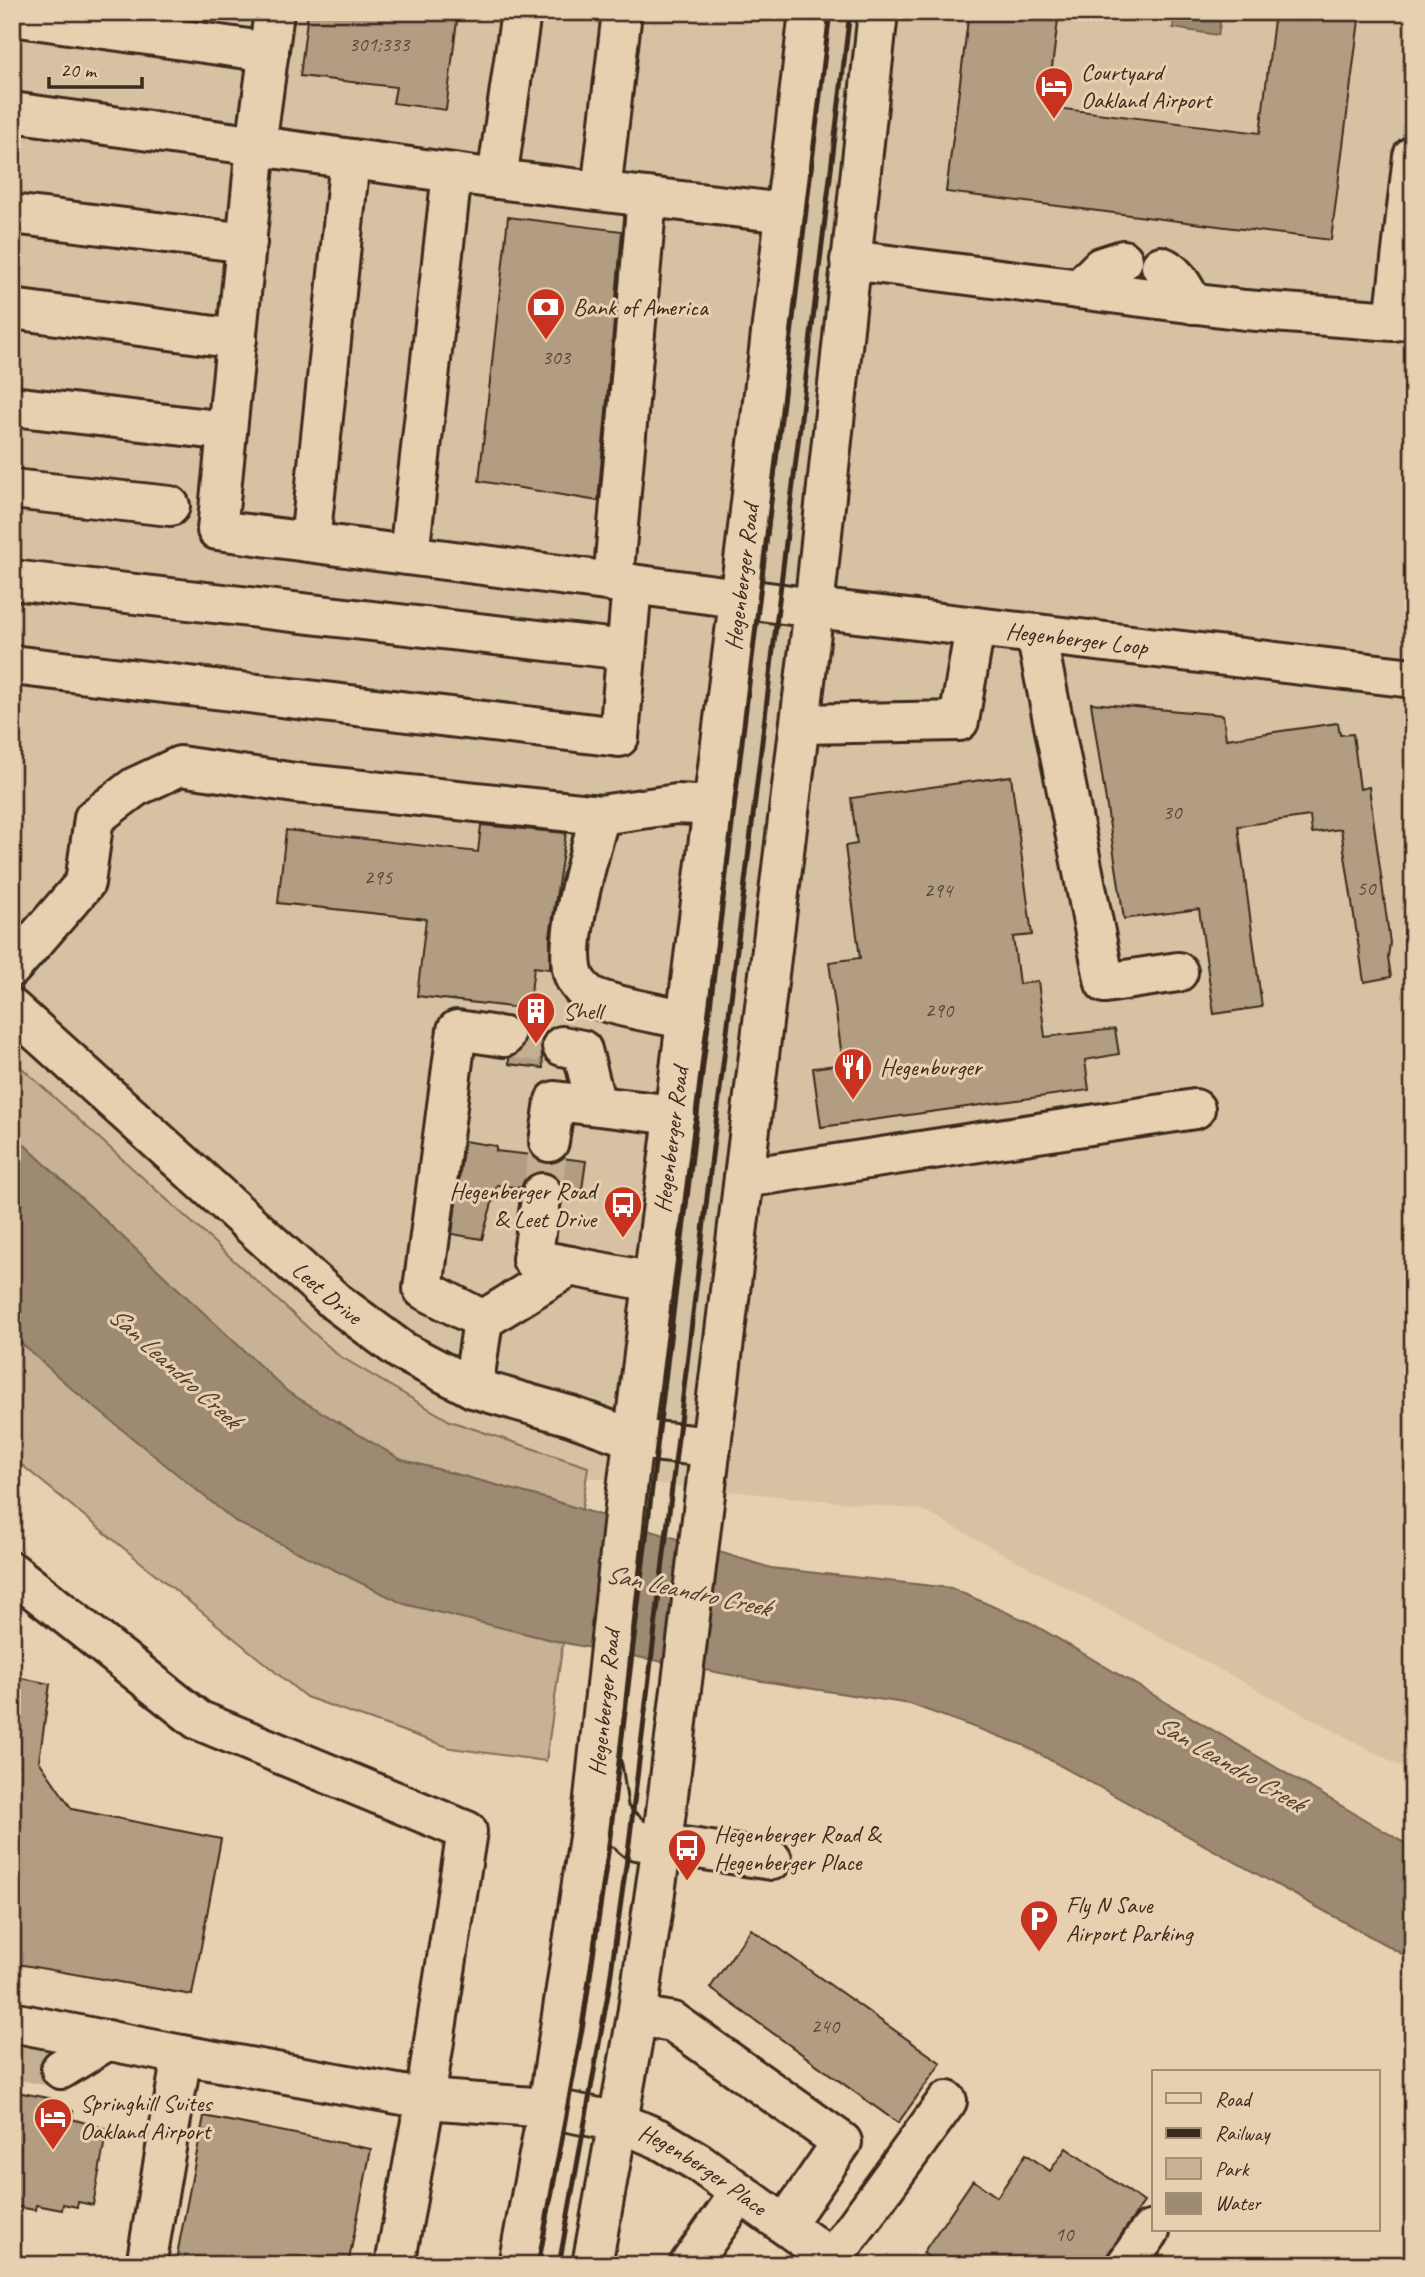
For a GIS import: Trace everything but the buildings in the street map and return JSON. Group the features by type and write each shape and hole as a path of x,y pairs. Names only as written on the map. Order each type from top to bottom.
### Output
{"main road":[{"path":"12,407 227,431 256,146 274,12"},
{"path":"497,179 521,12"},
{"path":"601,191 622,12"},
{"name":"Hegenberger Road","path":"518,2265 548,2108 600,1751 604,1689 625,1510 740,597 808,12"},
{"path":"592,2265 637,2016 662,1844 814,608 878,12"},
{"path":"12,16 269,52"},
{"path":"12,112 497,179 785,213"},
{"path":"850,260 1245,310 1394,321 1413,156"},
{"path":"310,542 350,159"},
{"path":"409,555 452,173"},
{"path":"12,665 619,737 626,650 623,583 647,197"},
{"path":"12,214 247,243"},
{"path":"1079,289 1101,267 1123,260"},
{"path":"1160,266 1175,275 1193,303"},
{"path":"12,309 237,339"},
{"name":"Hegenberger Loop","path":"227,431 217,530 814,608 1413,678"},
{"path":"12,489 170,506"},
{"path":"12,580 626,650"},
{"path":"800,724 959,721 975,627"},
{"path":"1036,634 1105,983 1178,971"},
{"path":"12,967 85,883 94,818 135,787 180,766 295,783 600,815 677,804 714,806"},
{"path":"600,815 582,886 571,954 574,976 581,987 598,999 687,1020"},
{"name":"Leet Drive","path":"12,1009 336,1302 402,1351 473,1388 571,1416 634,1439 711,1447"},
{"path":"483,1320 423,1289 457,1030 504,1038"},
{"path":"562,1046 582,1050 596,1105"},
{"path":"549,1142 555,1101 675,1115"},
{"path":"744,1178 1195,1109"},
{"path":"542,1193 532,1259 653,1282"},
{"path":"473,1388 483,1320 570,1266"},
{"path":"12,1572 198,1720 467,1830 425,2099 395,2265"},
{"path":"600,1751 609,1817 636,1840 772,1860"},
{"path":"637,2016 673,2022 842,2142 785,2225"},
{"name":"Hegenberger Place","path":"12,2022 425,2099 548,2108 619,2122 659,2139 836,2262"},
{"path":"61,2069 107,2040"},
{"path":"146,2265 182,2055"},
{"path":"836,2262 947,2101"},
{"path":"689,2265 740,2193"},
{"path":"1126,2265 1150,2231"}],"shaded area":[{"path":"12,12 1413,12 1413,1773 922,1510 400,1459 12,1128"}],"green space":[{"path":"12,1059 338,1355 450,1421 588,1467 546,1761 451,1748 306,1697 12,1457"}],"water":[{"path":"1175,12 1222,12 1218,35 1173,28"},
{"name":"San Leandro Creek","path":"12,1133 288,1392 400,1459 548,1499 771,1568 951,1588 1031,1623 1413,1848 1413,1960 1023,1745 910,1704 762,1681 560,1642 404,1604 236,1522 72,1389 12,1335"}],"tunnel":[{"path":"504,1037 562,1046"},
{"path":"542,1193 549,1142"},
{"path":"12,2059 61,2069"}],"railway":[{"path":"538,2265 583,2024 608,1853 830,12"},
{"path":"559,2265 608,1994 629,1844 850,12"}],"place":[{"name":"Courtyard Oakland Airport","path":"1054,120"},
{"name":"Bank of America","path":"546,341"},
{"name":"Shell","path":"536,1045"},
{"name":"Hegenburger","path":"853,1101"},
{"name":"Hegenberger Road & Leet Drive","path":"623,1239"},
{"name":"Hegenberger Road & Hegenberger Place","path":"687,1882"},
{"name":"Fly N Save Airport Parking","path":"1039,1953"},
{"name":"Springhill Suites Oakland Airport","path":"53,2151"}]}
